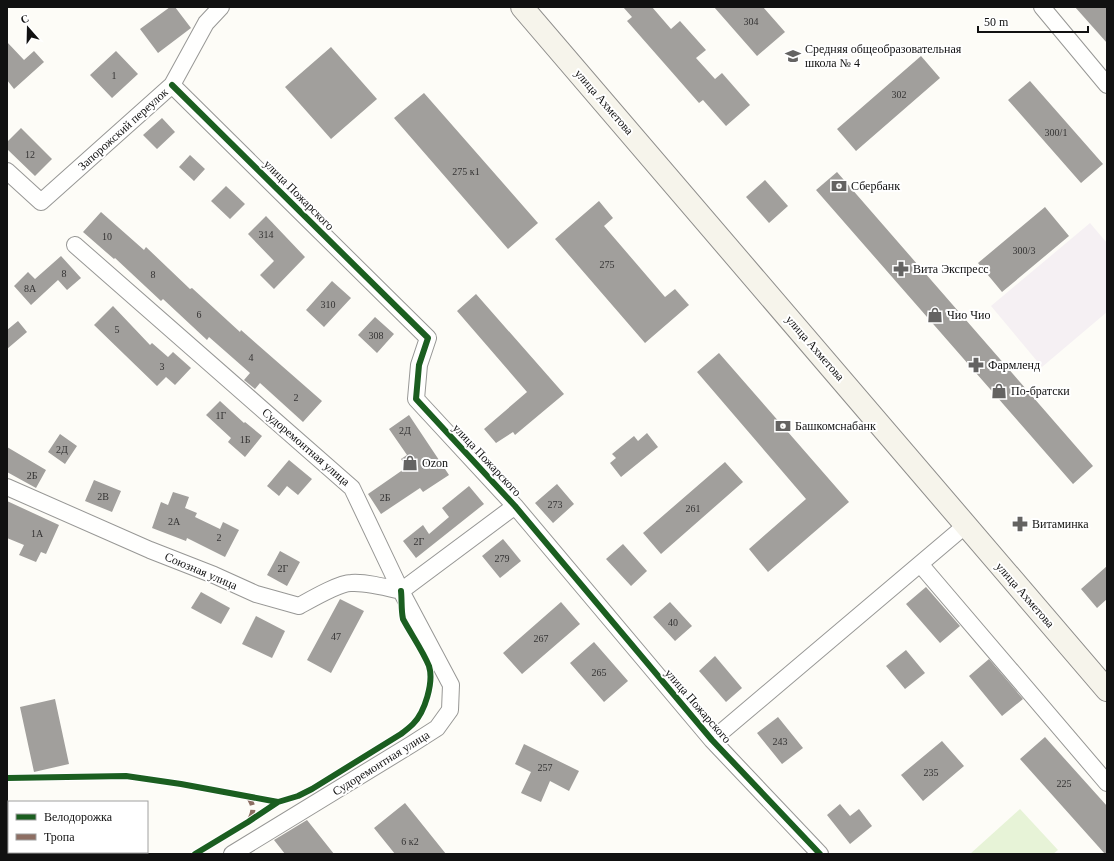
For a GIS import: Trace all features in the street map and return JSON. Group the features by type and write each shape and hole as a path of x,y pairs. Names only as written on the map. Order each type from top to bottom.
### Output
{"main road":[{"name":"улица Ахметова","path":"522,7 1107,690"}],"street":[{"path":"1042,7 1107,85"},
{"name":"Запорожский переулок","path":"7,171 41,202 172,85 215,9"},
{"name":"улица Пожарского","path":"172,85 428,338 419,365 416,399 515,506 712,740 820,854"},
{"name":"Судоремонтная улица","path":"75,245 352,488 401,591 451,685 450,710 437,728 232,854"},
{"name":"Союзная улица","path":"7,487 150,550 214,575 256,594 299,606 326,592 349,583 378,586 401,591"},
{"path":"401,591 515,506"},
{"path":"712,740 966,525"},
{"path":"920,564 1107,783"}],"shaded area":[{"path":"1090,223 1107,243 1107,312 1042,367 991,306"}],"green space":[{"path":"1020,809 1058,850 1053,854 970,854"}],"building":[{"path":"170,7 175,7 191,28 158,53 140,29"},
{"path":"623,7 652,7 671,29 680,21 706,50 696,58 715,79 722,73 750,105 726,126 703,100 699,103 627,21 632,17"},
{"path":"714,7 763,7 785,32 757,56"},
{"path":"1075,7 1107,7 1107,43"},
{"path":"7,42 24,60 34,51 44,62 14,89 7,80"},
{"path":"331,47 377,99 331,139 285,87"},
{"path":"116,51 138,74 112,98 90,75"},
{"path":"921,56 940,78 856,151 837,129"},
{"path":"1030,81 1103,164 1081,183 1008,100"},
{"path":"424,93 538,223 508,249 394,118"},
{"path":"162,118 175,132 157,149 143,135"},
{"path":"21,128 52,159 35,176 7,149 7,142"},
{"path":"190,155 205,169 194,181 179,167"},
{"path":"837,172 1093,466 1073,484 816,190"},
{"path":"765,180 788,206 769,223 746,197"},
{"path":"226,186 245,204 230,219 211,201"},
{"path":"599,201 613,218 604,226 665,297 675,289 689,305 645,343 555,239"},
{"path":"1045,207 1069,236 1002,292 978,263"},
{"path":"101,212 144,250 146,247 190,289 192,288 240,332 241,330 322,401 303,422 260,383 255,389 244,380 250,373 209,337 207,340 163,299 161,301 115,258 114,259 83,232"},
{"path":"266,216 305,257 274,289 260,275 274,261 248,234"},
{"path":"61,256 81,278 67,290 58,280 31,305 14,286 28,272 35,279"},
{"path":"332,281 351,298 324,327 306,310"},
{"path":"476,294 564,394 515,435 513,432 496,443 484,429 527,392 457,311"},
{"path":"113,306 150,345 152,343 168,357 173,352 191,368 175,385 166,377 157,386 94,325"},
{"path":"375,317 394,334 377,353 358,335"},
{"path":"18,321 27,332 7,349 7,330"},
{"path":"719,353 849,502 768,572 749,549 806,499 697,372"},
{"path":"220,401 244,423 245,422 262,436 245,457 228,442 231,438 206,415"},
{"path":"409,415 449,475 423,492 420,488 381,514 368,494 407,467 401,459 407,455 389,429"},
{"path":"647,433 658,447 621,477 610,463 616,458 612,454 634,436 638,441"},
{"path":"60,434 77,446 65,464 48,452"},
{"path":"7,447 46,470 36,488 7,472"},
{"path":"289,460 312,479 298,495 287,486 279,496 267,486"},
{"path":"725,462 743,482 661,554 643,533"},
{"path":"94,480 121,491 112,512 85,501"},
{"path":"557,484 574,504 553,523 535,503"},
{"path":"469,486 484,504 416,558 403,541 423,525 429,534 449,517 442,508"},
{"path":"173,492 189,497 185,508 197,513 195,517 220,529 223,522 239,530 225,557 187,538 186,541 152,528 161,502 168,505"},
{"path":"7,501 59,525 46,554 41,552 36,562 19,555 24,545 7,538"},
{"path":"503,539 521,561 500,578 482,556"},
{"path":"623,544 647,571 631,586 606,559"},
{"path":"280,551 300,562 287,586 267,575"},
{"path":"1107,566 1107,599 1097,608 1081,589"},
{"path":"926,587 960,626 940,643 906,604"},
{"path":"201,592 230,608 221,624 191,608"},
{"path":"340,599 364,611 331,673 307,660"},
{"path":"561,602 580,624 522,674 503,653"},
{"path":"670,602 692,626 675,641 653,617"},
{"path":"256,616 285,631 272,658 242,644"},
{"path":"594,642 628,681 604,702 570,663"},
{"path":"906,650 925,673 905,689 886,666"},
{"path":"715,656 742,688 726,702 699,671"},
{"path":"989,659 1023,699 1002,716 969,676"},
{"path":"55,699 69,764 34,772 20,707"},
{"path":"778,717 803,748 782,764 757,733"},
{"path":"1045,737 1107,806 1107,854 1105,854 1020,759"},
{"path":"942,741 964,766 923,801 901,775"},
{"path":"524,744 579,771 569,791 550,781 541,802 521,793 531,772 515,764"},
{"path":"405,803 446,854 395,854 374,828"},
{"path":"840,804 850,816 859,809 872,826 850,844 827,815"},
{"path":"307,820 334,854 285,854 274,840"}],"marked path":[{"path":"248,796 253,807 250,819"}],"cycle path":[{"path":"172,85 428,338 419,365 416,399 515,506 712,740 820,854"},
{"path":"195,854 278,802 298,796 312,789 401,734 417,719 425,705 429,688 430,673 424,654 403,619 401,591"},
{"path":"7,778 126,776 181,784 278,802"}],"place":[{"name":"Средняя общеобразовательная школа № 4","path":"793,56"},
{"name":"Сбербанк","path":"839,186"},
{"name":"Вита Экспресс","path":"901,269"},
{"name":"Чио Чио","path":"935,315"},
{"name":"Фармленд","path":"976,365"},
{"name":"По-братски","path":"999,391"},
{"name":"Башкомснабанк","path":"783,426"},
{"name":"Ozon","path":"410,463"},
{"name":"Витаминка","path":"1020,524"}]}
